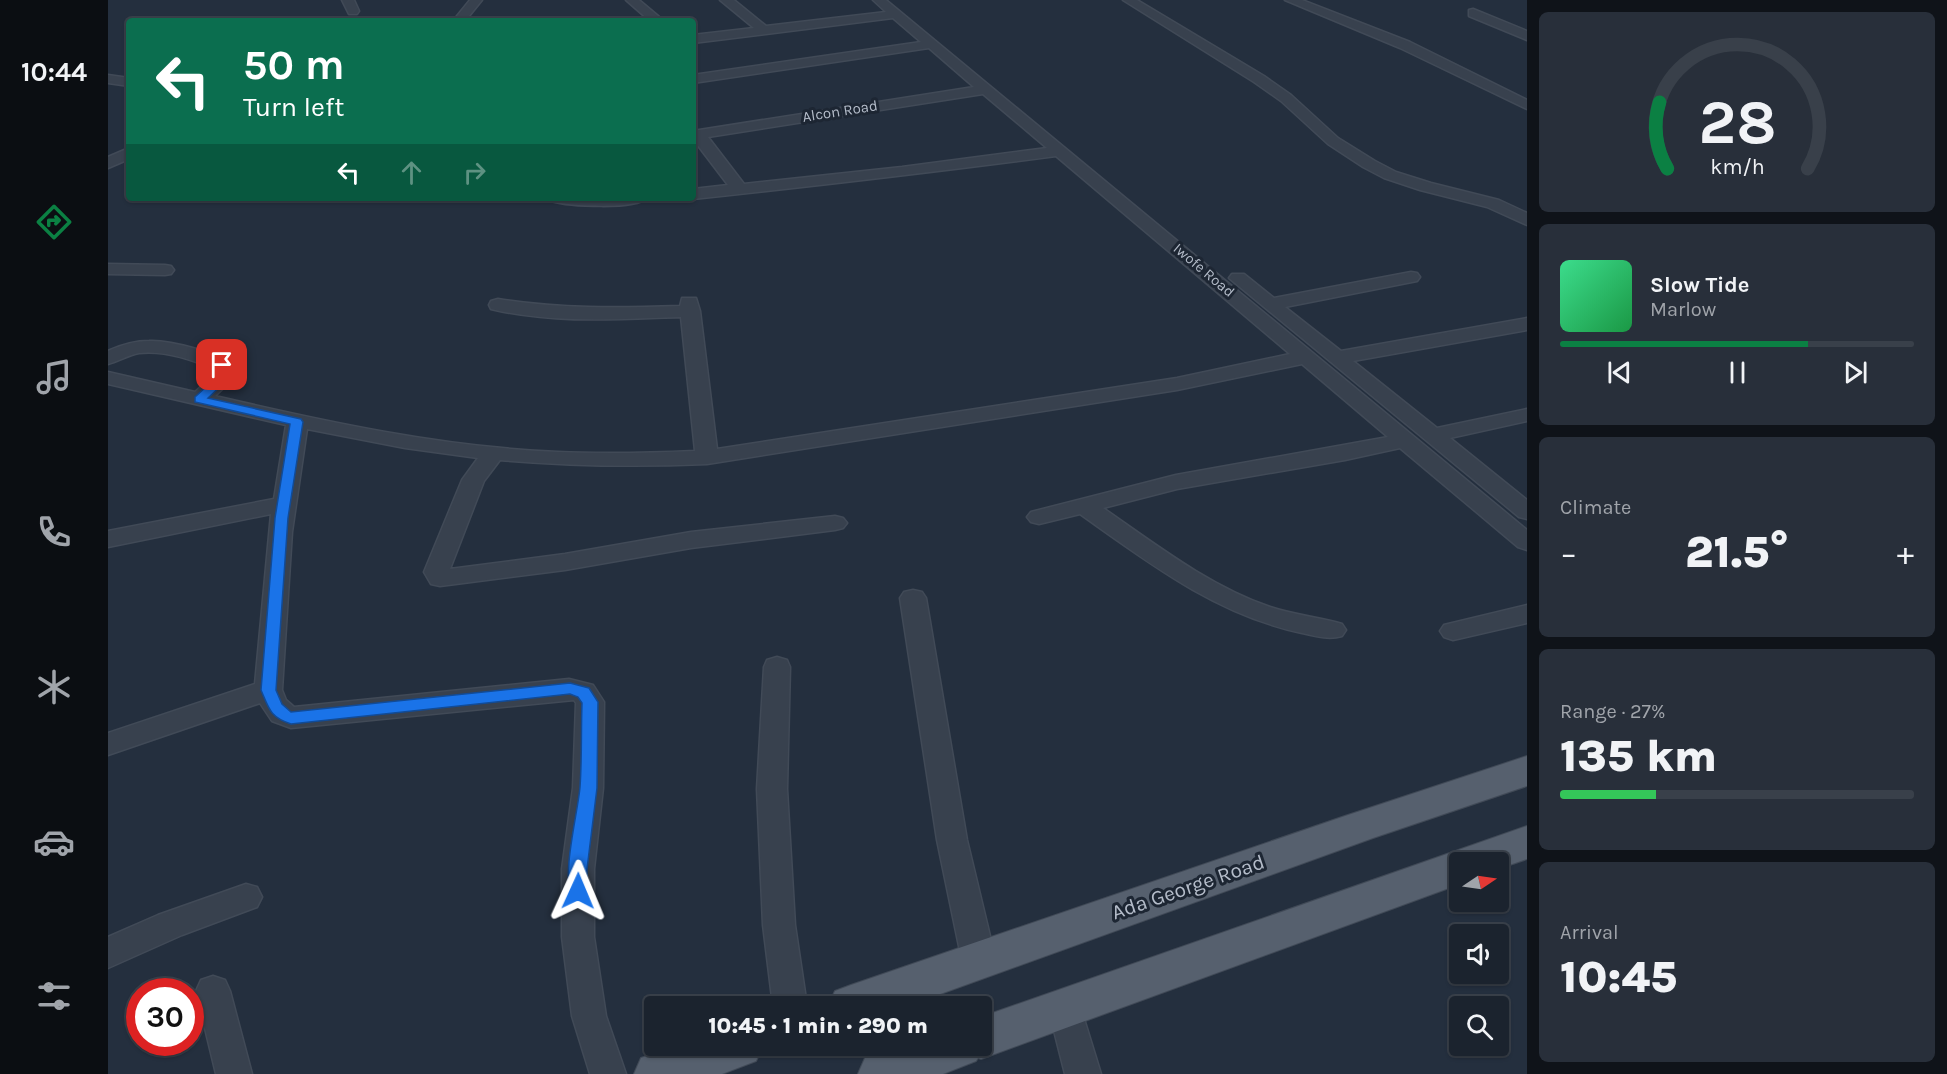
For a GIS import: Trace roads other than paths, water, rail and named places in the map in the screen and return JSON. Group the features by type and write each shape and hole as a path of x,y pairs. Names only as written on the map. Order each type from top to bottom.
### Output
{"main road":[{"name":"Ada George Road","path":"879,996 1359,827 1527,771"},
{"path":"1499,852 1527,842"},
{"path":"992,1034 1449,870"},
{"path":"658,1074 711,1056"},
{"path":"882,1074 932,1056"}],"street":[{"path":"461,18 476,0"},
{"path":"632,0 654,18"},
{"path":"726,0 763,30"},
{"name":"Iwofe Road","path":"879,0 896,7 1269,303 1431,436 1523,504"},
{"path":"1129,0 1259,79 1286,98 1333,141 1369,164 1390,175 1426,187 1493,204 1527,220"},
{"path":"1292,0 1421,53 1527,105"},
{"path":"696,39 763,30 896,7"},
{"name":"Iwofe Road","path":"896,7 933,44 1527,542"},
{"path":"1473,13 1527,36"},
{"path":"696,79 933,44"},
{"path":"1401,57 1421,53"},
{"path":"111,79 126,73"},
{"path":"111,79 126,82"},
{"name":"Alcon Road","path":"696,135 809,115 987,89"},
{"path":"696,135 740,190"},
{"path":"696,194 902,172 1061,151"},
{"path":"576,201 596,201"},
{"path":"108,269 165,270"},
{"path":"1269,303 1411,277"},
{"path":"498,305 542,313 576,314 690,307 707,457"},
{"path":"1336,358 1527,324"},
{"path":"108,358 125,349 153,345 222,365 226,369 226,375 200,399"},
{"path":"108,378 297,422 494,453 565,459 652,462 707,457 1166,386 1307,357"},
{"path":"1431,436 1527,415"},
{"path":"297,422 283,504 268,690 282,715 291,718 570,689 583,692 590,702 588,788 578,869 578,937 588,1016 608,1074"},
{"path":"1039,517 1176,482 1345,453 1405,440"},
{"path":"494,453 473,480 454,521 436,572 440,578 565,562 691,540 835,523"},
{"path":"108,539 283,504"},
{"path":"1083,505 1174,569 1241,605 1301,624 1333,630"},
{"path":"913,598 952,840 979,961"},
{"path":"1453,631 1527,614"},
{"path":"777,667 771,789 779,925 789,996"},
{"path":"108,744 268,690"},
{"path":"108,953 170,925 246,897"},
{"path":"213,991 234,1074"},
{"path":"1065,1007 1083,1074"}]}
